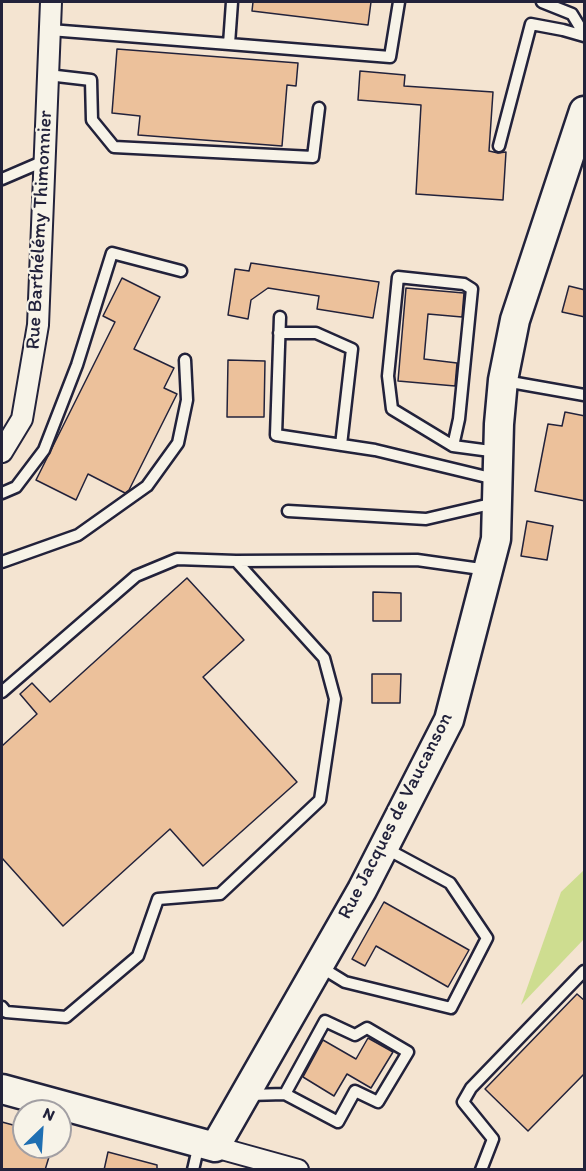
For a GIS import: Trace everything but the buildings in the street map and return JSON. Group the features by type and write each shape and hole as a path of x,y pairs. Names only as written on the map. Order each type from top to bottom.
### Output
{"street":[{"name":"Rue Barthélémy Thimonnier","path":"2,452 22,419 38,325 51,2"},
{"name":"Rue Jacques de Vaucanson","path":"202,1153 245,1095 384,847 449,720 496,539 503,380 515,320 585,111"},
{"path":"2,1089 202,1153 298,1170"}],"lane":[{"path":"229,44 232,2"},
{"path":"50,30 390,57 399,2"},
{"path":"542,2 572,14 585,35"},
{"path":"499,146 531,24 585,35"},
{"path":"48,75 91,80 92,120 114,147 313,157 319,108"},
{"path":"2,178 44,161"},
{"path":"2,493 16,487 44,450 77,365 112,253 181,271"},
{"path":"453,446 459,419 472,289 464,284 398,277 388,375 392,409 453,446 498,478"},
{"path":"280,317 276,435 375,450 498,478"},
{"path":"279,333 316,333 352,349 341,445"},
{"path":"2,562 78,534 147,486 178,443 188,400 185,360"},
{"path":"503,380 585,395"},
{"path":"288,511 426,519 498,478"},
{"path":"2,692 136,576 177,559 417,561 488,570"},
{"path":"2,1007 6,1012 66,1017 138,956 158,899 220,894 320,800 335,699 324,658 236,561"},
{"path":"318,965 345,982 451,1008 487,938 450,883 384,847"},
{"path":"481,1170 493,1139 463,1102 471,1088 585,970"},
{"path":"245,1095 285,1094 338,1122 355,1091 378,1102 408,1052 367,1028 355,1035 325,1021 285,1094"}],"shaded area":[{"path":"2,2 584,2 584,1169 2,1170"}],"green space":[{"path":"584,870 584,939 521,1005 561,892"}]}
